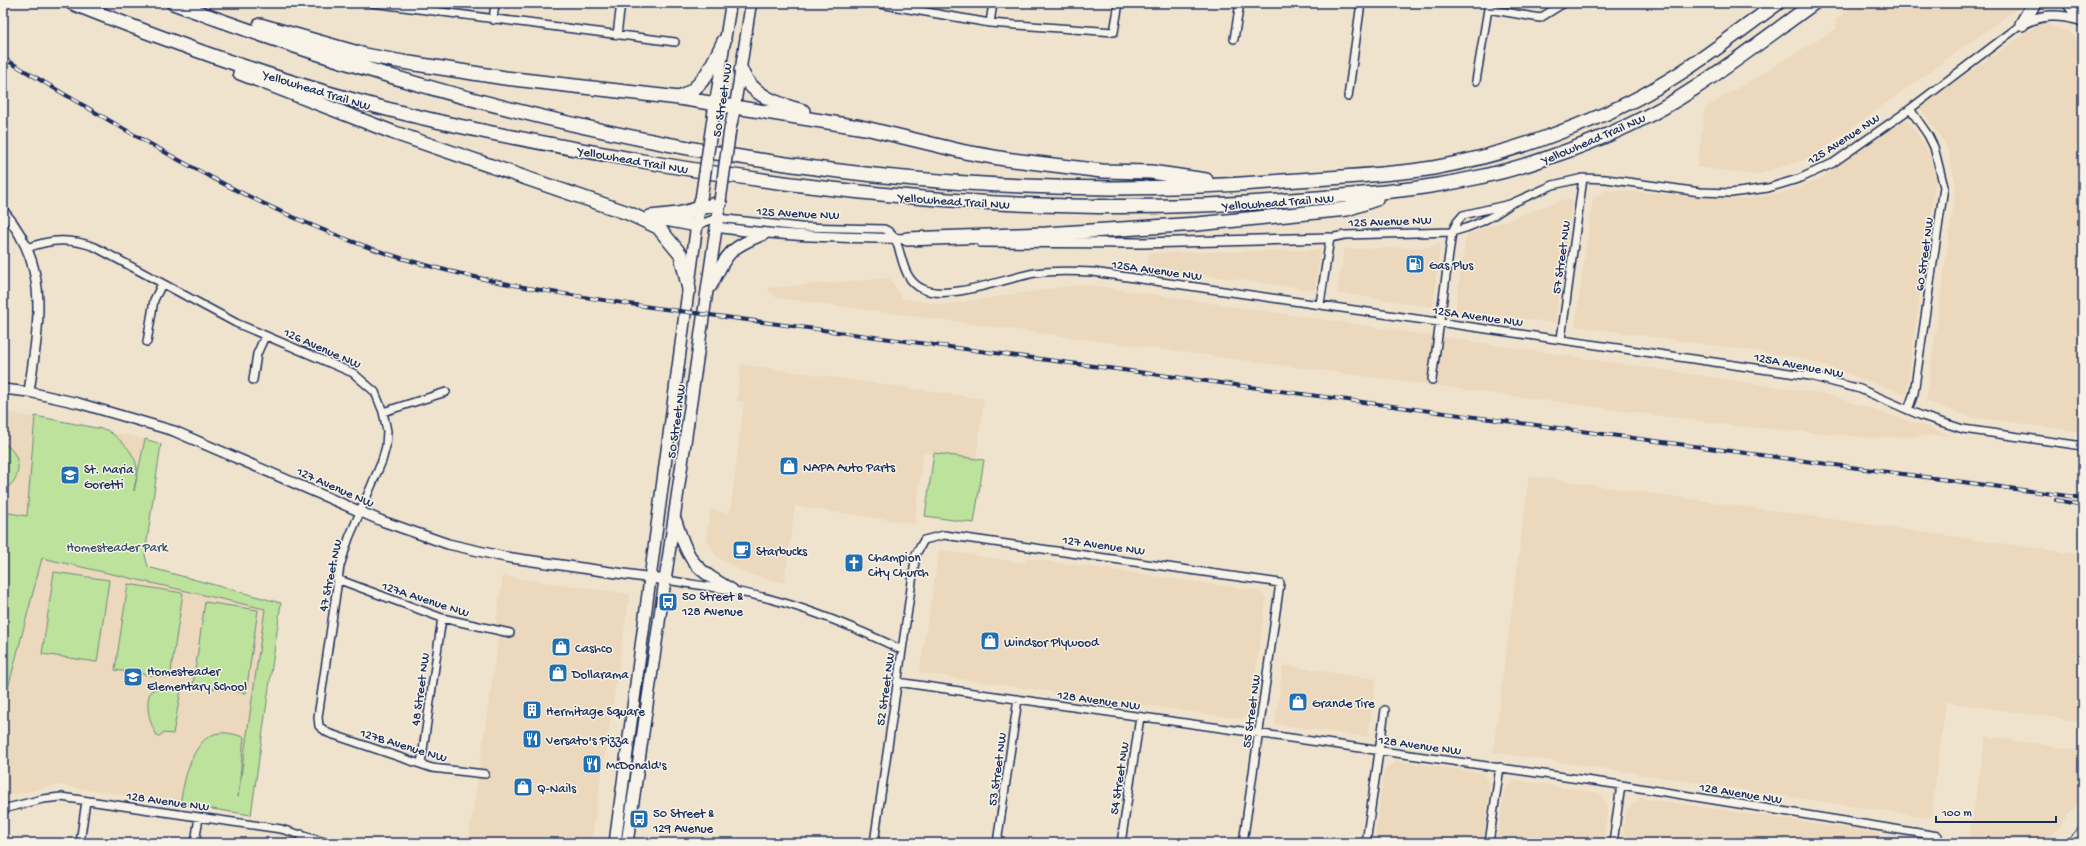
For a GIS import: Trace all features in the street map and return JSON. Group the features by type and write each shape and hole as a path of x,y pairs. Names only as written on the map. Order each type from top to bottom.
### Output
{"highway":[{"name":"Yellowhead Trail NW","path":"72,3 152,35 300,85 418,117 554,145 824,189 949,201 1104,207 1226,205 1395,192 1472,180 1543,160 1616,131 1694,90 1814,3"},
{"name":"Yellowhead Trail NW","path":"173,3 291,45 433,88 566,122 680,147 861,174 985,185 1067,188 1242,184 1434,168 1538,140 1613,110 1652,91 1778,3"},
{"path":"2022,24 2034,3"},
{"path":"198,12 241,20 365,54 403,62 505,78 715,103 865,128"},
{"path":"152,35 260,82 392,132 628,213 658,227 681,254 689,289"},
{"path":"679,98 687,95 700,84 709,71 724,41"},
{"path":"741,70 750,86 767,98 800,110 865,128 965,152 1005,159 1102,171 1151,172 1242,184"},
{"path":"901,239 1046,234 1197,224 1347,209 1395,192"},
{"path":"650,217 700,204 720,202"},
{"path":"628,213 697,225"}],"main road":[{"name":"50 Street NW","path":"615,843 697,225 724,41 732,3"},
{"name":"50 Street NW","path":"627,843 730,129 751,3"},
{"path":"697,225 717,223"},
{"path":"707,296 726,256 742,243 764,234"},
{"path":"675,517 683,546 691,560 701,571 732,590"}],"street":[{"path":"372,3 492,20 675,42"},
{"path":"492,20 495,3"},
{"path":"617,35 621,3"},
{"path":"874,3 990,23 1114,32 1119,3"},
{"path":"990,23 993,3"},
{"path":"1234,39 1240,3"},
{"path":"1348,98 1361,3"},
{"path":"1476,81 1488,6 1540,18 1564,3"},
{"path":"2067,3 2082,22"},
{"path":"2022,24 2044,15 2056,15 2082,22"},
{"name":"125 Avenue NW","path":"1452,232 1456,222 1463,215 1510,204 1553,185 1584,178 1606,179 1700,192 1731,193 1768,188 1815,173 1833,163 1910,109 2022,24"},
{"name":"60 Street NW","path":"1908,410 1914,393 1944,187 1934,147 1928,135 1910,109"},
{"name":"57 Street NW","path":"1561,339 1584,178"},
{"name":"125 Avenue NW","path":"1330,238 1345,234 1452,232 1468,228 1493,217 1510,204"},
{"path":"3,211 27,248 37,279 39,302 29,392"},
{"name":"125 Avenue NW","path":"717,223 800,227 879,228 888,230 901,239"},
{"name":"125 Avenue NW","path":"717,223 764,234 901,239"},
{"path":"1432,380 1452,232"},
{"path":"901,239 1003,243 1141,243 1330,238 1320,304"},
{"name":"125A Avenue NW","path":"901,239 904,270 910,280 922,289 937,293 954,292 1037,273 1072,271 1320,304 1810,376 1860,389 1908,410 1963,429 2083,446"},
{"name":"126 Avenue NW","path":"27,248 52,241 64,240 82,242 102,250 162,284 265,336 359,376 375,392 383,412"},
{"path":"147,342 154,300 162,284"},
{"name":"126 Avenue NW","path":"253,380 257,354 265,336"},
{"name":"127 Avenue NW","path":"3,389 29,392 112,412 174,431 424,537 473,551 666,580"},
{"path":"383,412 446,392"},
{"name":"47 Street NW","path":"319,726 318,716 337,579 346,545 382,461 386,446 387,431 383,412"},
{"name":"127 Avenue NW","path":"924,540 938,535 960,536 1280,583"},
{"name":"52 Street NW","path":"874,843 916,554 924,540"},
{"name":"127A Avenue NW","path":"337,579 442,618 510,633"},
{"path":"666,580 732,590 774,600 828,617 902,650"},
{"name":"55 Street NW","path":"1243,843 1280,583"},
{"name":"48 Street NW","path":"421,764 442,618"},
{"name":"128 Avenue NW","path":"897,682 1500,767 1938,836"},
{"name":"53 Street NW","path":"997,843 1018,699"},
{"path":"1366,843 1385,710"},
{"name":"54 Street NW","path":"1120,843 1140,717"},
{"name":"127B Avenue NW","path":"319,726 328,733 421,764 442,770 485,774"},
{"path":"1489,843 1500,767"},
{"path":"1612,843 1621,785"},
{"name":"128 Avenue NW","path":"3,808 52,798 86,801 281,829 328,843"},
{"path":"80,843 86,801"},
{"path":"195,843 199,817"},
{"path":"300,843 301,834"}],"shaded area":[{"path":"1858,3 2025,3 1810,158 1755,175 1697,167 1705,108 1837,28 1835,20"},
{"path":"2041,22 2071,33 2083,48 2083,432 1970,417 1926,401 1956,186 1948,149 1920,107"},
{"path":"1905,117 1927,148 1936,180 1906,394 1802,358 1575,326 1593,198 1606,190 1741,199 1782,193 1818,180"},
{"path":"1562,200 1572,200 1555,323 1455,310 1466,235"},
{"path":"1440,244 1433,307 1337,293 1344,249 1432,247"},
{"path":"1320,250 1315,290 1146,267 1149,253"},
{"path":"889,278 902,298 941,305 1083,284 1826,394 1951,435 1873,438 1737,426 777,298 767,288"},
{"path":"741,364 984,399 976,459 923,453 915,524 795,506 784,583 747,574 717,557 706,539 711,510 730,513 744,402 737,401"},
{"name":"St. Maria Goretti","path":"3,411 145,439 129,517 27,516 3,512"},
{"path":"1529,476 2083,555 2083,722 1946,702 1931,818 1493,752"},
{"path":"939,550 1025,563 1026,558 1260,591 1266,599 1250,713 1241,719 919,673"},
{"name":"Homesteader Elementary School","path":"42,558 266,609 236,812 58,785 3,797 3,724 6,696"},
{"path":"503,576 630,594 591,843 468,843 498,641 496,622"},
{"path":"1283,665 1376,679 1368,737 1275,724"},
{"path":"1986,736 2083,751 2083,797 2046,843 1968,843"},
{"path":"1396,761 1483,773 1490,785 1483,843 1374,843 1384,771"},
{"path":"1516,780 1600,793 1608,806 1603,843 1497,843 1505,789"},
{"path":"1640,798 1872,832 1901,843 1622,843 1626,811"}],"green space":[{"name":"Homesteader Park","path":"35,416 107,430 122,442 134,457 137,472 134,491 145,439 161,444 145,555 148,567 281,603 251,815 180,804 187,772 196,751 202,742 210,736 220,733 229,733 244,737 238,797 265,609 42,558 6,696 3,724 3,512 27,516"},
{"path":"3,443 14,453 18,467 15,480 3,489"},
{"path":"934,453 984,460 974,523 925,516"},
{"path":"54,572 109,580 97,662 42,654"},
{"path":"128,584 183,593 170,678 115,670"},
{"path":"205,602 258,610 246,693 193,685"},
{"path":"156,689 181,690 173,734 163,733 158,737 150,721 148,708 149,696 151,691"}],"tram line":[{"path":"2063,843 2083,823"},
{"path":"2074,843 2083,834"}],"railway":[{"path":"3,58 95,113 189,166 285,214 335,235 385,253 418,263 517,286 650,307 2083,498"},
{"path":"2056,500 2083,505"}],"place":[{"name":"Gas Plus","path":"1415,264"},
{"name":"NAPA Auto Parts","path":"789,466"},
{"name":"St. Maria Goretti","path":"70,475"},
{"name":"Starbucks","path":"742,550"},
{"name":"Champion City Church","path":"854,563"},
{"name":"50 Street & 128 Avenue","path":"668,602"},
{"name":"Windsor Plywood","path":"990,641"},
{"name":"Cashco","path":"561,647"},
{"name":"Dollarama","path":"558,673"},
{"name":"Homesteader Elementary School","path":"133,677"},
{"name":"Grande Tire","path":"1298,702"},
{"name":"Hermitage Square","path":"532,710"},
{"name":"Versato's Pizza","path":"532,739"},
{"name":"McDonald's","path":"592,764"},
{"name":"Q-Nails","path":"523,787"},
{"name":"50 Street & 129 Avenue","path":"639,819"}]}
